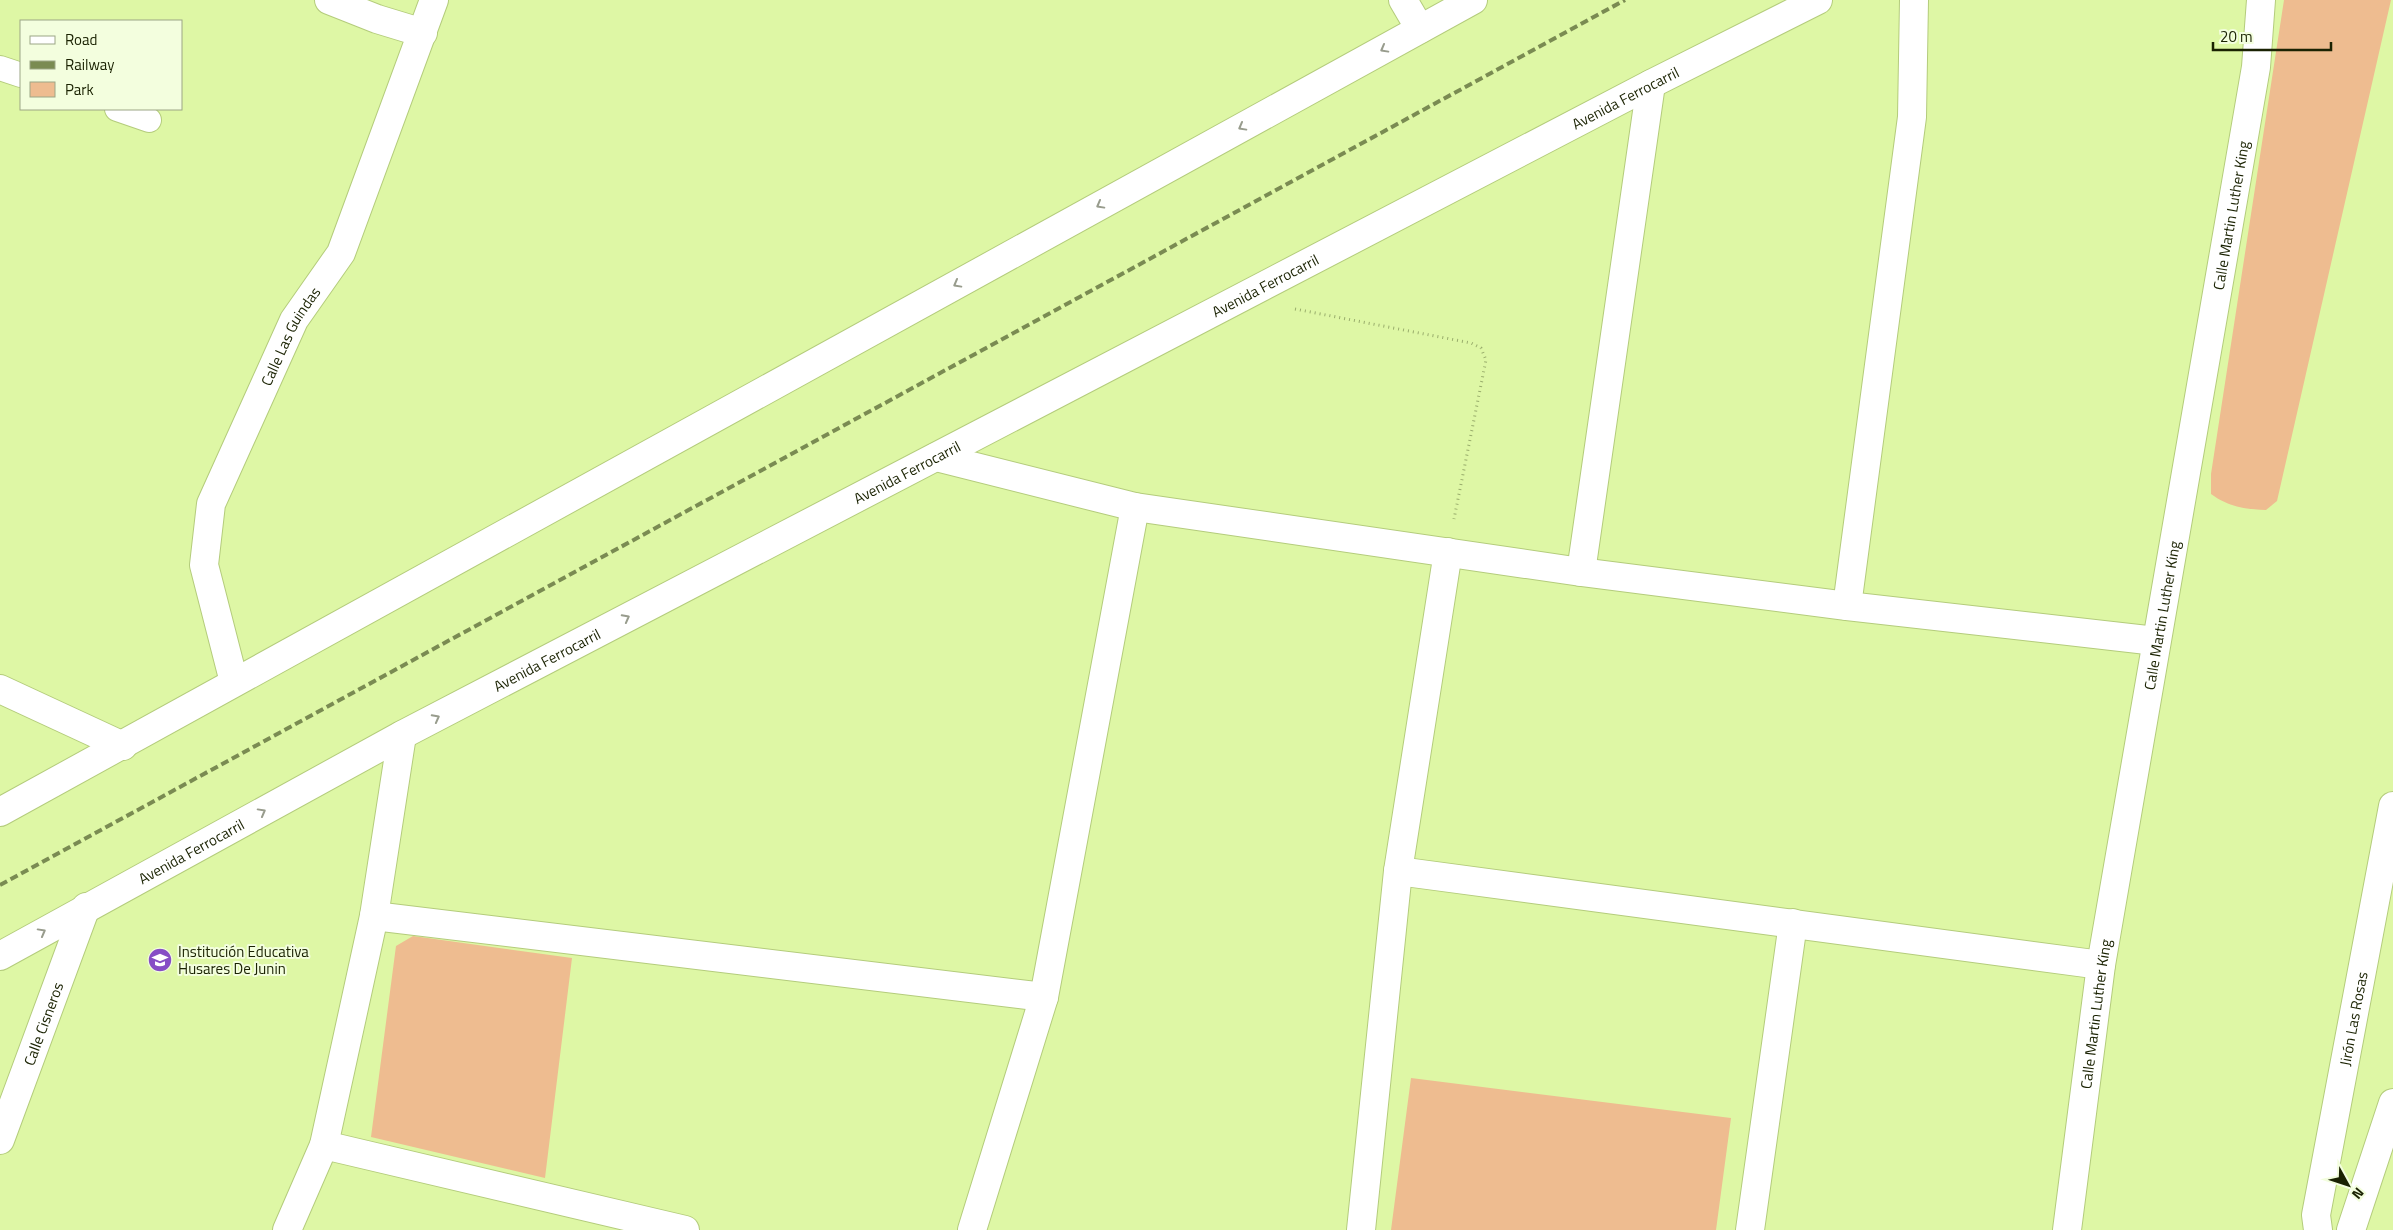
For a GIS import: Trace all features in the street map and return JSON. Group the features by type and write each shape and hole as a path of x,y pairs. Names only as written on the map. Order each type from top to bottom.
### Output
{"street":[{"path":"329,0 377,19 423,33"},
{"name":"Calle Las Guindas","path":"234,682 204,565 211,504 294,320 341,253 434,0"},
{"path":"1403,0 1420,29"},
{"path":"0,812 1473,0"},
{"name":"Avenida Ferrocarril","path":"0,956 86,907 402,735 1651,84 1818,0"},
{"path":"1846,606 1912,117 1914,0"},
{"name":"Calle Martin Luther King","path":"2067,1230 2101,965 2256,67 2261,0"},
{"path":"1581,572 1651,84"},
{"path":"936,457 1135,507 1581,572 1846,606 2156,641"},
{"path":"972,1230 1044,997 1135,507"},
{"path":"1361,1230 1398,871 1448,552"},
{"path":"0,689 122,746"},
{"path":"287,1230 324,1145 374,916 402,735"},
{"name":"Jirón Las Rosas","path":"2318,1230 2316,1215 2393,806"},
{"path":"1398,871 2101,965"},
{"name":"Calle Cisneros","path":"0,1140 86,907"},
{"path":"374,916 1044,997"},
{"path":"1750,1230 1793,923"},
{"path":"2350,1230 2393,1102"},
{"path":"324,1145 685,1230"}],"lane":[{"path":"0,68 20,75"},
{"path":"119,110 149,120"}],"path":[{"path":"1240,298 1471,343 1481,348 1486,360 1448,552"}],"green space":[{"path":"2284,0 2391,0 2277,501 2266,510 2237,506 2224,502 2211,494 2211,474"},
{"path":"413,936 572,958 545,1178 371,1137 396,946"},
{"path":"1411,1078 1731,1118 1716,1230 1391,1230"}],"railway":[{"path":"0,885 1625,0"}],"place":[{"name":"Institución Educativa Husares De Junin","path":"160,960"}]}
